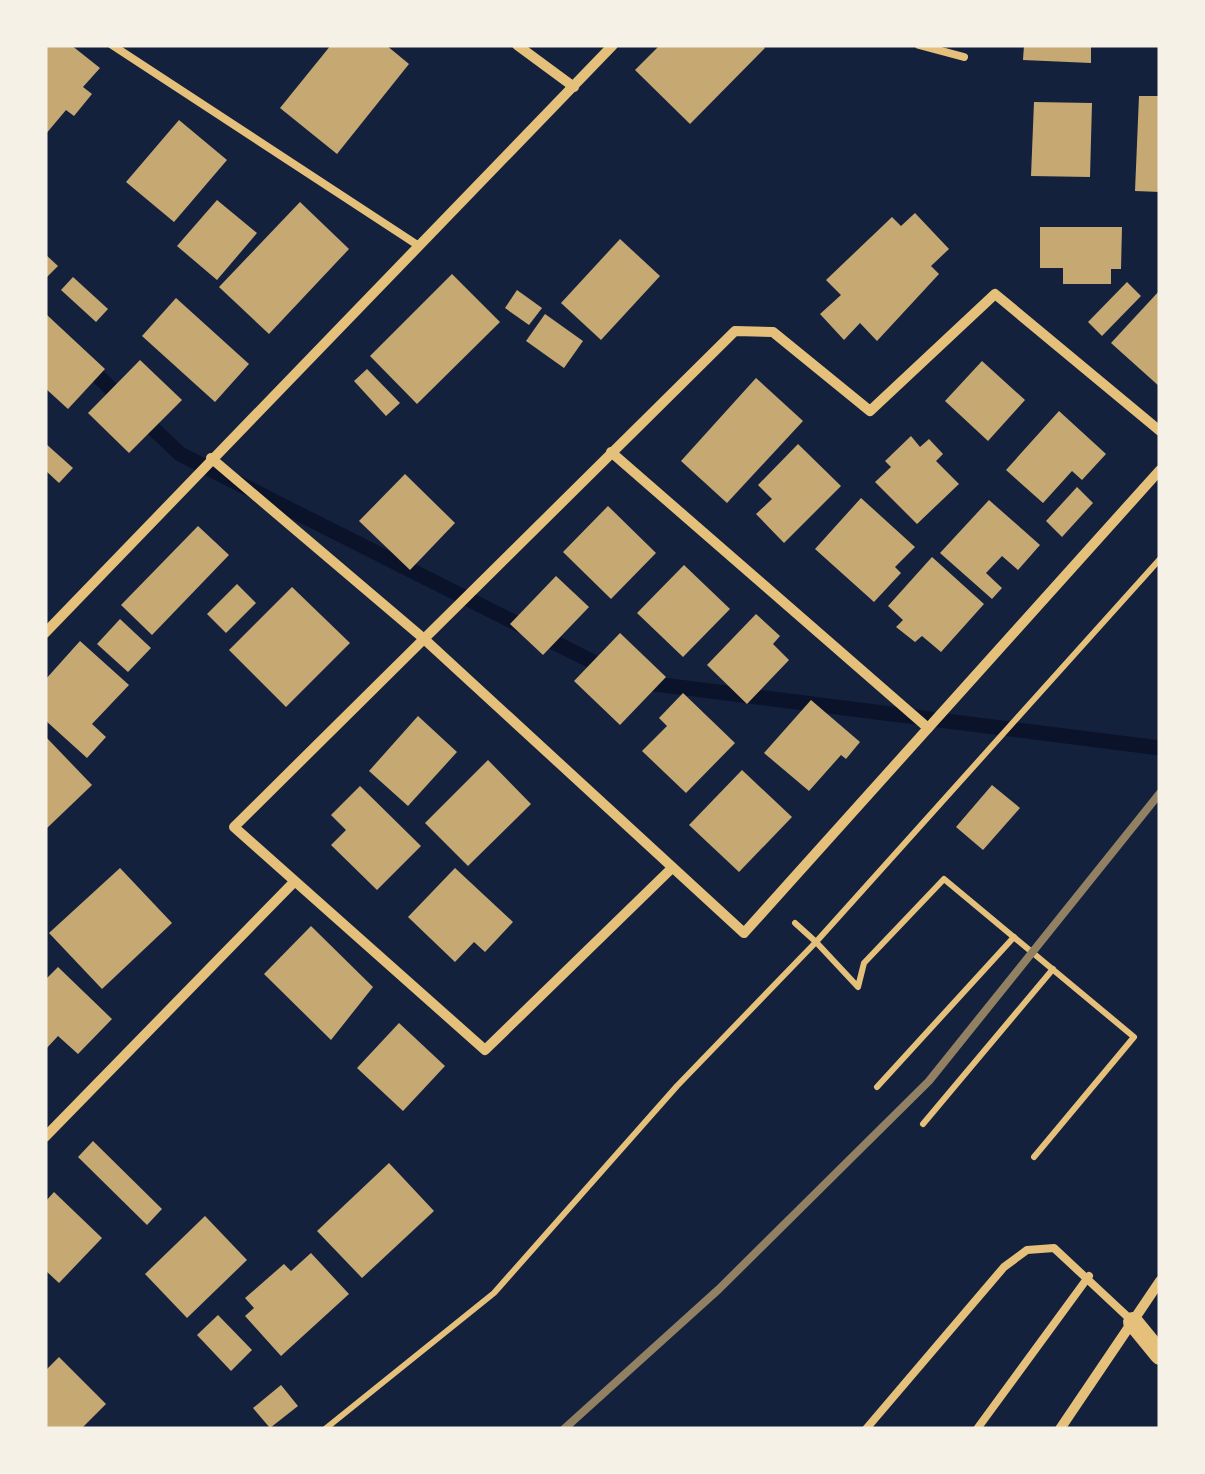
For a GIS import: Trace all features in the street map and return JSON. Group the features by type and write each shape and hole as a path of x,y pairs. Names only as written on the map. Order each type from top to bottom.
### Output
{"main road":[{"path":"1134,1322 1160,1355"}],"street":[{"path":"516,45 574,87"},
{"path":"45,634 613,45"},
{"path":"670,869 485,1050 234,827 736,331 773,332 870,411 996,294 1160,431"},
{"path":"611,452 928,728"},
{"path":"211,458 422,638 744,933 1160,470"},
{"path":"45,1137 294,882"},
{"path":"1060,1429 1160,1281"}],"lane":[{"path":"112,45 419,246"},
{"path":"919,45 964,57"},
{"path":"866,1429 1004,1268 1027,1250 1054,1248 1089,1276 1134,1322"},
{"path":"977,1429 1089,1276"}],"path":[{"path":"325,1429 494,1293 676,1086 816,942 1160,559"},
{"path":"772,901 858,987 864,963 944,879 1134,1037 1034,1157"},
{"path":"877,1087 1014,938"},
{"path":"922,1124 1053,970"}],"building":[{"path":"45,45 71,45 100,68 83,87 92,94 74,116 66,110 45,135"},
{"path":"331,45 386,45 409,64 337,154 280,108"},
{"path":"660,45 765,48 690,124 635,70"},
{"path":"1024,45 1091,45 1091,63 1023,60"},
{"path":"1139,96 1160,96 1160,192 1135,191"},
{"path":"1034,102 1092,103 1090,177 1031,176"},
{"path":"179,120 227,160 174,222 126,182"},
{"path":"217,200 257,233 217,280 177,246"},
{"path":"300,202 349,249 269,334 219,287"},
{"path":"915,213 949,249 931,266 939,274 877,341 860,323 844,340 820,314 841,295 826,280 892,217 901,226"},
{"path":"1040,227 1122,227 1121,269 1111,269 1111,284 1063,284 1063,268 1040,268"},
{"path":"620,239 660,276 601,340 561,303"},
{"path":"45,254 58,266 45,279"},
{"path":"452,274 500,322 417,404 370,356"},
{"path":"73,277 108,309 96,322 61,290"},
{"path":"1127,282 1141,296 1102,336 1088,322"},
{"path":"517,290 542,308 529,325 505,308"},
{"path":"1160,290 1160,387 1111,343"},
{"path":"176,298 249,364 215,402 142,336"},
{"path":"545,314 583,341 564,368 526,341"},
{"path":"47,315 105,369 68,409 45,388"},
{"path":"140,360 182,400 129,453 88,413"},
{"path":"982,361 1025,400 988,441 945,401"},
{"path":"367,369 400,403 386,416 354,381"},
{"path":"756,378 803,421 727,503 681,461"},
{"path":"1059,411 1106,454 1082,480 1072,471 1043,503 1006,470"},
{"path":"911,436 920,447 929,439 943,454 936,461 959,484 917,524 875,482 891,467 885,461"},
{"path":"45,443 73,468 59,483 45,470"},
{"path":"798,444 841,486 784,543 756,514 772,499 758,485"},
{"path":"405,474 455,523 410,570 359,521"},
{"path":"1077,487 1093,503 1062,537 1046,521"},
{"path":"861,498 915,547 895,567 901,573 874,602 815,549"},
{"path":"989,500 1040,545 1018,570 1002,556 986,573 1002,588 992,599 940,553"},
{"path":"608,506 656,553 611,599 563,552"},
{"path":"198,526 229,555 152,635 121,605"},
{"path":"932,557 984,604 941,652 922,636 915,642 896,627 903,620 888,606"},
{"path":"684,565 730,609 683,657 637,613"},
{"path":"556,576 589,607 543,655 510,624"},
{"path":"237,584 256,603 226,633 207,614"},
{"path":"292,587 350,643 286,707 229,650"},
{"path":"756,614 780,636 773,644 789,660 747,704 707,665"},
{"path":"120,619 151,648 128,672 97,644"},
{"path":"620,633 666,677 620,725 574,681"},
{"path":"80,641 129,685 92,724 106,737 87,758 45,720 45,680"},
{"path":"683,693 735,743 686,793 642,751 667,726 659,718"},
{"path":"811,700 860,742 846,759 841,755 809,791 764,753"},
{"path":"418,716 457,752 408,806 369,771"},
{"path":"45,736 92,785 45,830"},
{"path":"488,760 531,804 468,866 425,823"},
{"path":"742,770 792,817 739,872 689,825"},
{"path":"992,785 1020,808 983,850 956,827"},
{"path":"360,786 421,846 377,890 331,845 346,830 331,815"},
{"path":"120,868 172,923 102,989 49,933"},
{"path":"455,868 513,922 485,952 474,942 455,962 408,917"},
{"path":"311,926 373,987 331,1040 264,974"},
{"path":"58,967 112,1019 78,1054 58,1036 45,1050 45,980"},
{"path":"399,1023 445,1066 403,1111 357,1068"},
{"path":"93,1141 162,1209 147,1225 78,1157"},
{"path":"389,1163 434,1211 362,1278 317,1231"},
{"path":"54,1192 102,1238 59,1283 45,1270 45,1202"},
{"path":"205,1216 247,1260 187,1318 145,1274"},
{"path":"311,1253 349,1294 281,1356 245,1316 254,1308 245,1298 284,1264 291,1271"},
{"path":"218,1315 252,1350 231,1371 197,1335"},
{"path":"59,1357 106,1404 81,1429 45,1429 45,1371"},
{"path":"281,1385 298,1406 270,1428 253,1408"}],"waterway":[{"path":"84,363 180,454 609,670"},
{"path":"639,682 1160,748"}],"railway":[{"path":"564,1429 719,1289 929,1081 1160,793"}]}
